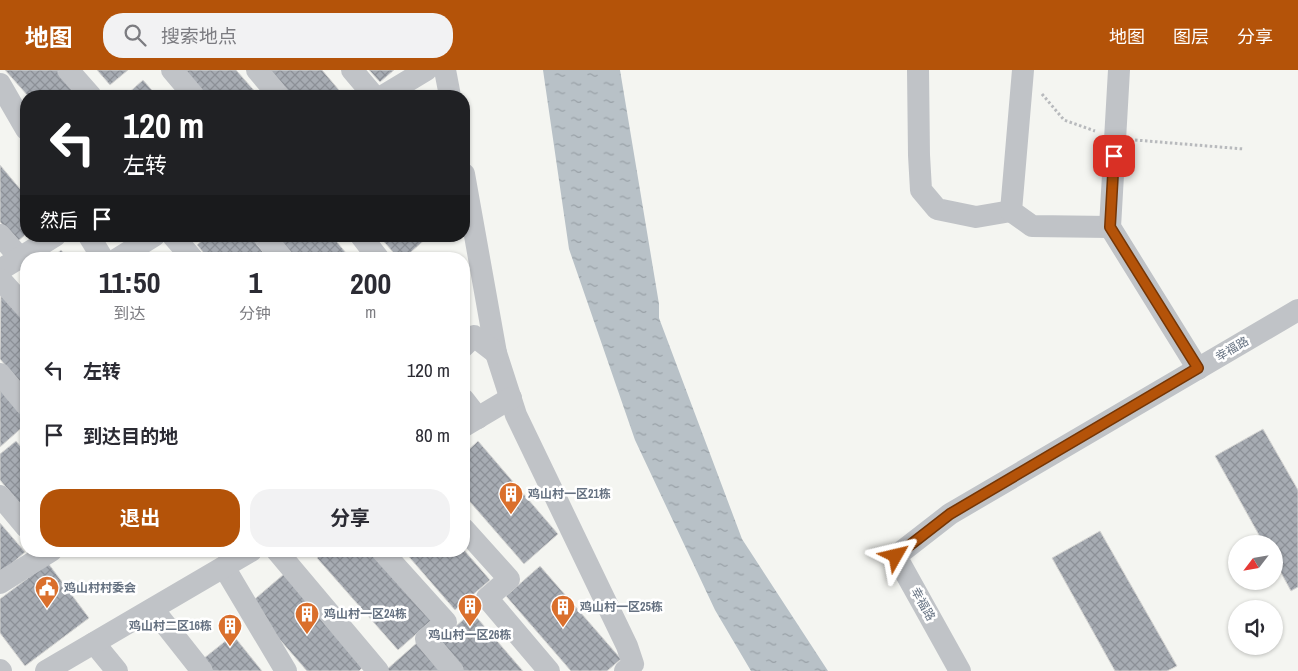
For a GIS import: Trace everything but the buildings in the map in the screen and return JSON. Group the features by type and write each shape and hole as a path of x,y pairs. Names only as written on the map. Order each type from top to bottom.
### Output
{"street":[{"path":"68,70 86,90"},
{"path":"172,70 189,90"},
{"path":"257,70 274,90"},
{"path":"352,70 369,90"},
{"path":"393,90 426,70"},
{"path":"445,70 449,90"},
{"path":"918,70 921,190 937,209 976,218 1011,211 1032,226 1110,227"},
{"path":"1011,211 1023,70"},
{"path":"1119,70 1110,227 1198,368"},
{"path":"0,84 20,119"},
{"path":"470,208 496,353 516,415 627,646 632,664 625,671"},
{"path":"0,235 20,258 0,270"},
{"path":"30,252 45,242"},
{"path":"128,252 144,242"},
{"path":"178,242 187,252"},
{"path":"269,242 277,252"},
{"path":"366,242 374,252"},
{"path":"0,280 20,302"},
{"name":"幸福路","path":"960,671 896,556 950,514 1298,310"},
{"path":"470,340 474,336 496,353"},
{"path":"0,374 20,398"},
{"path":"471,422 511,398"},
{"path":"0,496 20,520"},
{"path":"470,535 509,578 487,598 549,671"},
{"path":"0,583 40,557"},
{"path":"46,671 241,557"},
{"path":"282,557 378,671"},
{"path":"387,557 446,622 426,639 453,671"},
{"path":"224,567 286,671"},
{"path":"153,609 202,671"},
{"path":"94,643 117,671"}],"water":[{"path":"543,70 620,70 659,304 659,318 742,539 828,671 751,671 715,610 635,440 569,249"}],"place":[{"name":"鸡山村一区21栋","path":"511,515"},
{"name":"鸡山村村委会","path":"47,609"},
{"name":"鸡山村一区26栋","path":"470,627"},
{"name":"鸡山村一区25栋","path":"563,628"},
{"name":"鸡山村一区24栋","path":"307,635"},
{"name":"鸡山村二区16栋","path":"230,647"}],"route":[{"path":"896,556 950,514 1198,368 1110,227 1114,156"}]}
